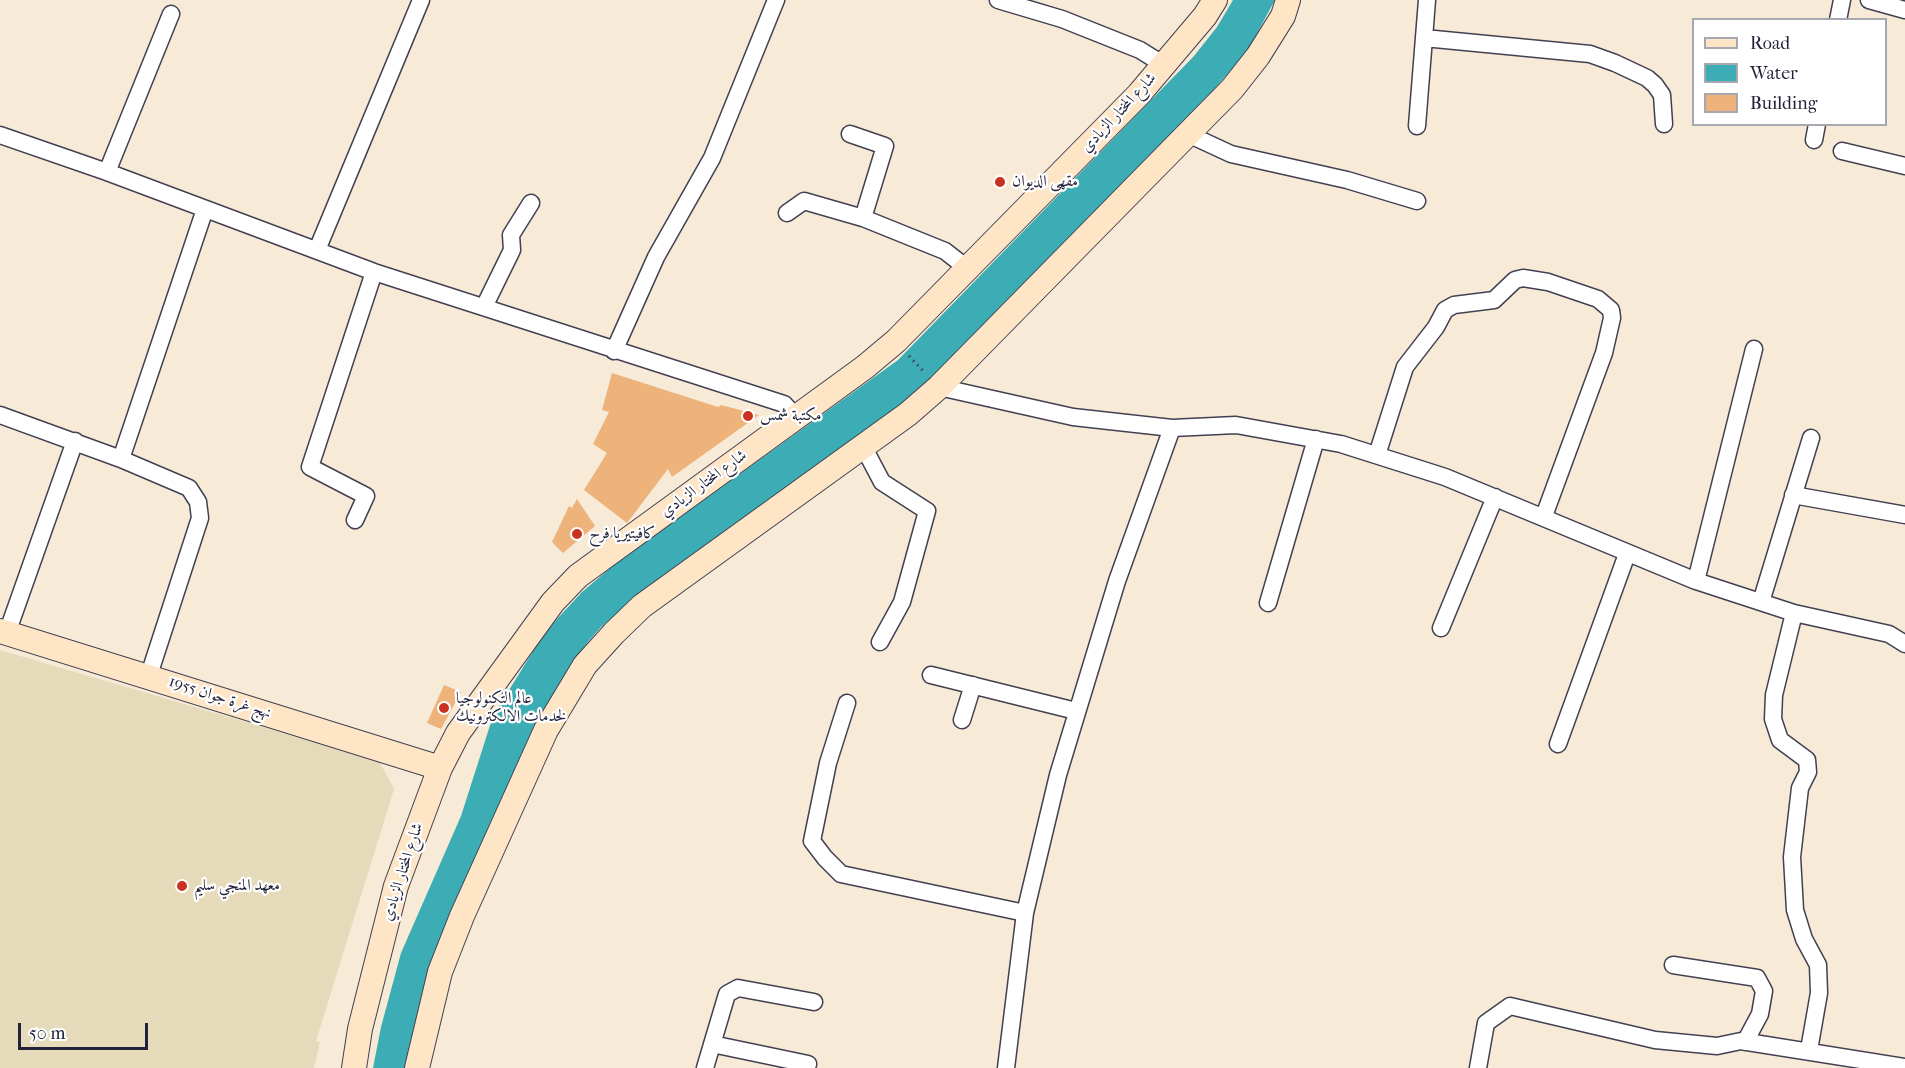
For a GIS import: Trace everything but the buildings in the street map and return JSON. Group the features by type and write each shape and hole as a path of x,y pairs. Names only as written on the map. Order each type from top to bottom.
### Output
{"street":[{"path":"317,250 421,0"},
{"path":"614,351 656,257 712,158 776,0"},
{"path":"998,0 1062,19 1140,50 1164,65"},
{"name":"شارع المختار الزيادي","path":"354,1068 360,1029 396,886 440,768 458,733 553,602 578,576 865,367 896,341 1139,94 1215,0"},
{"path":"417,1068 440,972 462,916 546,730 585,665 642,606 908,414 939,387 1114,208 1190,135 1258,56 1283,15 1288,0"},
{"path":"1417,126 1427,0"},
{"path":"1838,18 1842,0"},
{"path":"1869,0 1905,10"},
{"path":"107,172 171,14"},
{"path":"1424,38 1590,54 1647,78 1662,95 1664,124"},
{"path":"850,134 885,146 863,219"},
{"path":"0,135 107,172 374,272 784,404 796,417"},
{"path":"1190,135 1231,154 1347,180 1418,201"},
{"path":"1842,151 1905,166"},
{"path":"787,213 804,201 863,219 945,251 968,269"},
{"path":"484,307 512,250 512,234 531,203"},
{"path":"121,459 205,209"},
{"path":"355,520 366,496 310,467 374,272"},
{"path":"1377,455 1405,367 1416,349 1431,335 1445,310 1454,305 1494,300 1515,280 1523,279 1548,282 1598,299 1611,310 1612,318 1604,352 1544,516"},
{"path":"1696,581 1754,349"},
{"path":"939,387 1073,417 1172,428 1236,424 1316,439 1377,455 1544,516 1627,554 1696,581 1794,613 1889,634 1905,644"},
{"path":"0,416 75,441 189,488 198,502 200,518 149,675"},
{"path":"1006,1068 1025,913 1076,711 1117,581 1172,428"},
{"path":"1761,602 1811,438"},
{"path":"1268,603 1316,439"},
{"path":"3,632 75,441"},
{"path":"863,446 882,482 927,511 902,602 880,642"},
{"path":"1793,495 1905,515"},
{"path":"1440,628 1495,497"},
{"path":"1557,744 1627,554"},
{"path":"1794,613 1774,695 1773,719 1780,740 1807,760 1808,772 1800,788 1792,857 1796,910 1804,939 1818,965 1819,993 1809,1050"},
{"name":"نهج غرة جوان 1955","path":"3,632 149,675 440,768"},
{"path":"931,675 1076,711"},
{"path":"962,720 973,686"},
{"path":"848,703 828,763 812,842 825,858 841,874 1025,913"},
{"path":"1672,965 1757,978 1764,990 1760,1014 1746,1041"},
{"path":"705,1068 728,994 738,988 814,1002"},
{"path":"1479,1068 1486,1023 1510,1006 1655,1040 1717,1046 1746,1041 1905,1067"},
{"path":"712,1044 808,1064"}],"path":[{"path":"896,341 939,387"}],"shaded area":[{"name":"معهد المنجي سليم","path":"0,650 379,761 394,789 316,1041 320,1042 314,1068 0,1068"}],"water":[{"path":"1233,0 1275,0 1248,50 1205,100 946,367 902,406 634,599 601,627 587,643 557,687 501,805 408,1068 373,1068 381,1027 401,953 461,816 493,716 545,632 582,592 615,564 898,360 1194,56 1217,27"}],"place":[{"name":"مقهى الديوان","path":"1000,182"},
{"name":"مكتبة شمس","path":"748,416"},
{"name":"كافيتيريا فرح","path":"577,534"},
{"name":"عالم التكنولوجيا لخدمات الالكترونيك","path":"444,708"},
{"name":"معهد المنجي سليم","path":"182,886"}]}
